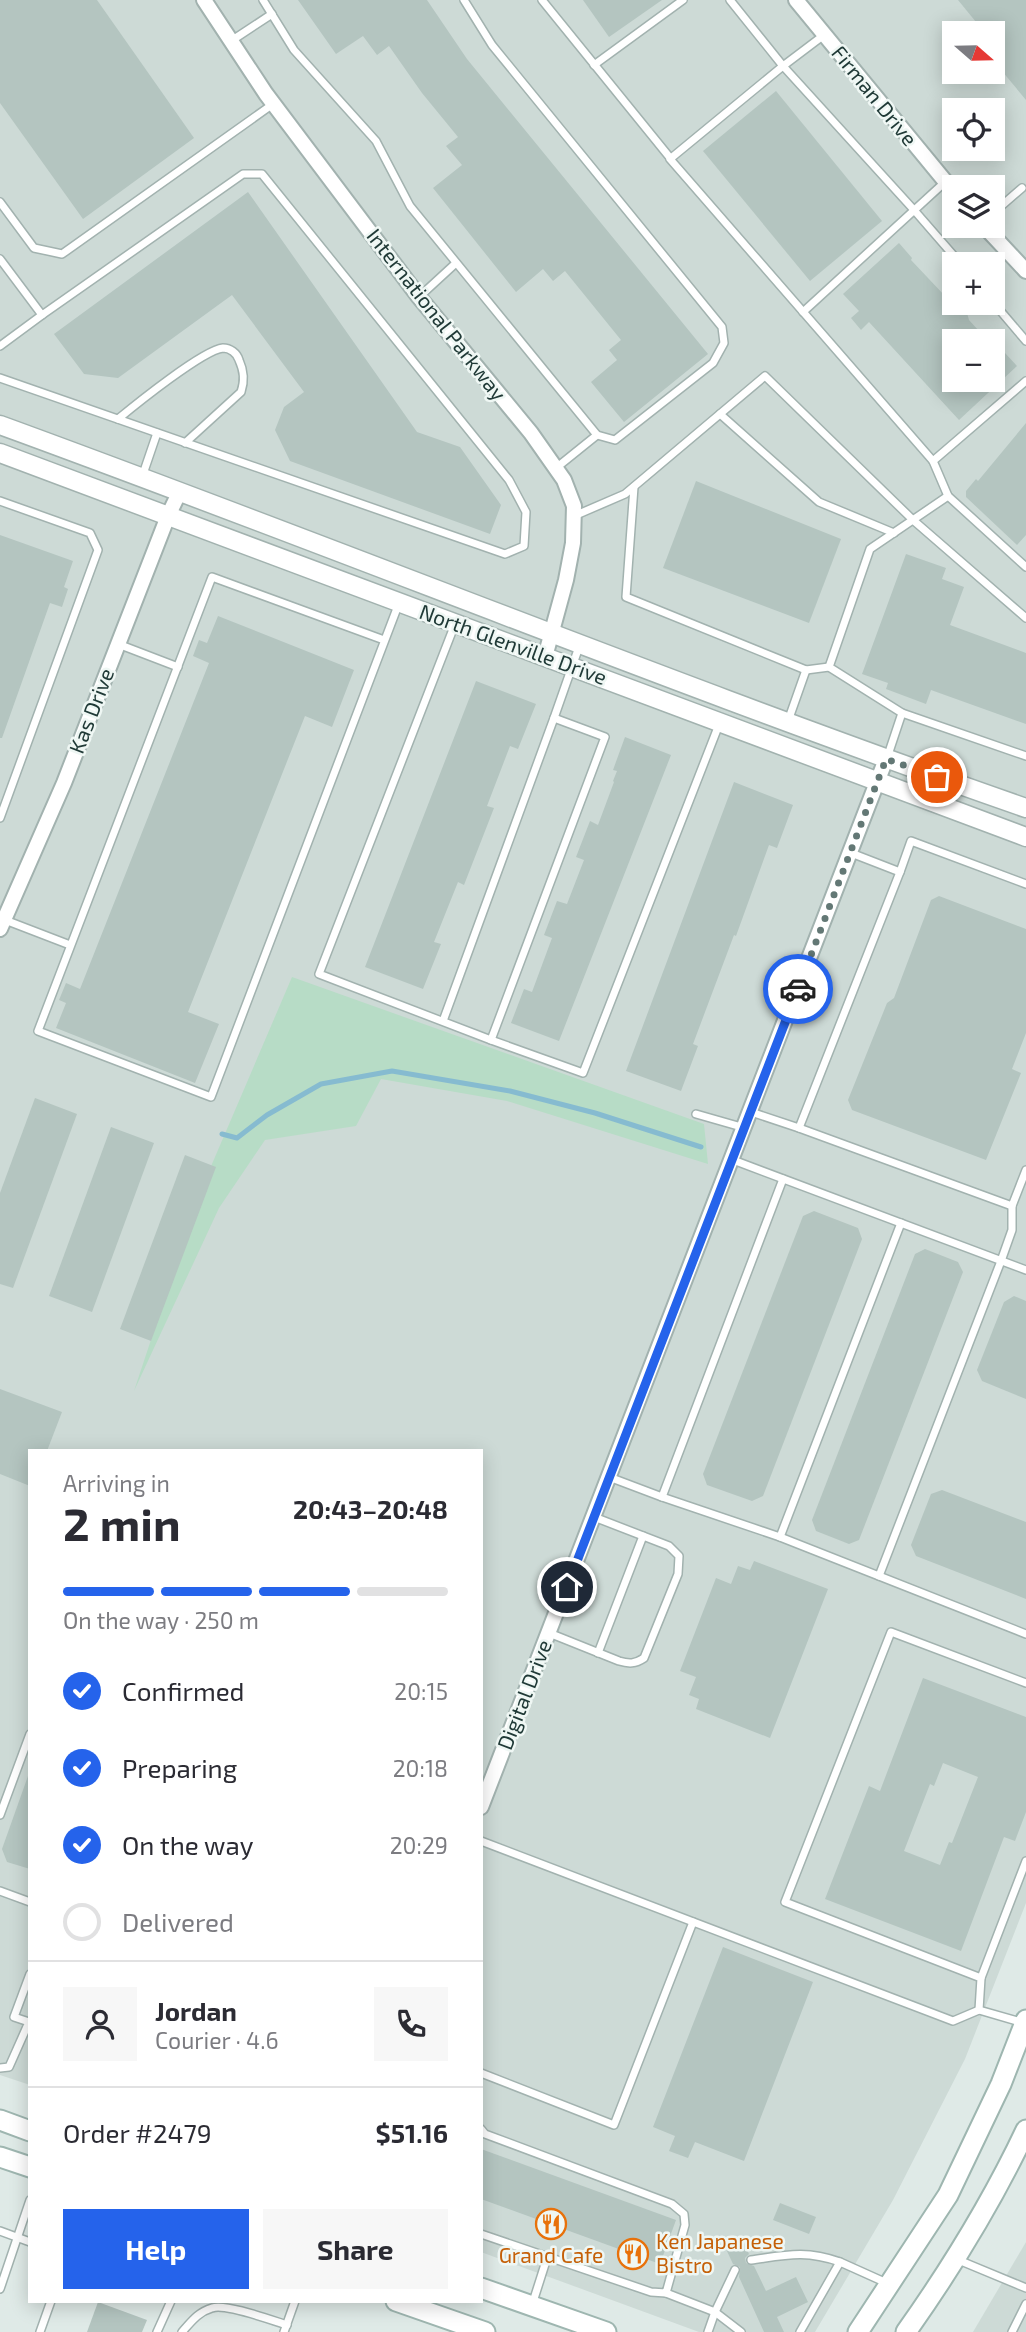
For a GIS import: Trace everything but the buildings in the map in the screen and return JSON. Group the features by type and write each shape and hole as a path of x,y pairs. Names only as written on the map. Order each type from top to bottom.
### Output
{"main road":[{"path":"858,2332 948,2194 1001,2084 1026,2022"},
{"path":"0,2120 28,2130"},
{"path":"906,2332 956,2259 1006,2172 1026,2130"},
{"path":"0,2157 28,2165"},
{"path":"483,2289 606,2332"},
{"path":"400,2303 453,2327 485,2332"}],"street":[{"name":"International Parkway","path":"204,0 273,104 419,297 531,433 564,480 574,506 573,543 545,657"},
{"name":"Firman Drive","path":"796,0 942,178"},
{"path":"995,238 1026,271"},
{"name":"North Glenville Drive","path":"0,425 886,759 1026,808"},
{"name":"North Glenville Drive","path":"0,453 1026,837"},
{"name":"Kas Drive","path":"2,924 64,783 180,491"},
{"name":"Digital Drive","path":"485,1781 549,1633 886,759"}],"lane":[{"path":"263,0 295,50 376,141 410,206 597,435 615,440 713,363 724,343 722,327 492,46 464,0"},
{"path":"542,0 671,159 933,461 948,496 1026,567"},
{"path":"594,65 683,0"},
{"path":"730,0 783,66 951,252"},
{"path":"231,41 272,14"},
{"path":"671,159 824,35"},
{"path":"0,202 34,248 62,254 273,104"},
{"path":"0,346 243,174 262,174 509,480 526,512 524,546 505,554 0,378"},
{"path":"1005,203 1022,188"},
{"path":"803,312 914,210 942,192"},
{"path":"0,259 42,315"},
{"path":"419,297 456,263"},
{"path":"1004,315 1026,341"},
{"path":"118,419 143,398 207,354 221,348 230,349 238,356 243,369 245,382 241,392 185,443"},
{"path":"574,517 625,494 765,376 913,520 1026,618"},
{"path":"933,461 1026,381"},
{"path":"720,414 819,502 894,533"},
{"path":"142,477 157,433"},
{"path":"556,468 597,435"},
{"path":"634,487 626,597 806,670 829,667 902,713 1026,756"},
{"path":"829,667 870,549 948,496"},
{"path":"0,501 90,533 98,550 0,818"},
{"path":"384,640 212,577 38,1031 211,1097 399,602"},
{"path":"455,623 319,974 491,1040 583,1073 720,722"},
{"path":"443,1021 580,643"},
{"path":"118,644 178,667"},
{"path":"788,722 806,670"},
{"path":"886,759 902,713"},
{"path":"491,1040 605,737 554,718"},
{"path":"799,1128 911,841 1026,884"},
{"path":"851,853 900,872"},
{"path":"2,924 70,946"},
{"path":"751,1112 1012,1206"},
{"path":"696,1114 745,1128"},
{"path":"733,1160 1026,1270"},
{"path":"879,1576 1002,1261 1012,1230 1012,1206 1026,1170"},
{"path":"662,1497 783,1179"},
{"path":"780,1537 901,1223"},
{"path":"609,1477 780,1537 1026,1634"},
{"path":"549,1633 630,1664 638,1663 644,1658 673,1586 680,1566 679,1556 669,1546 594,1517"},
{"path":"598,1653 643,1536"},
{"path":"981,1978 785,1902 891,1632 1026,1683"},
{"path":"0,1815 28,1739"},
{"path":"483,1842 953,2021 979,2010 1026,2022"},
{"path":"979,2010 981,1978 1026,1861"},
{"path":"0,1891 28,1901"},
{"path":"483,2074 614,2125 693,1922"},
{"path":"28,1979 14,2017 28,2023"},
{"path":"0,2068 9,2067 28,2025"},
{"path":"483,2132 672,2204 684,2214 685,2225 666,2293"},
{"path":"0,2289 28,2206"},
{"path":"0,2231 28,2241"},
{"path":"483,2235 651,2292 666,2293 715,2312 741,2332"},
{"path":"751,2260 801,2253 820,2255 890,2284"},
{"path":"532,2305 547,2258"},
{"path":"956,2259 1026,2288"},
{"path":"800,2332 840,2262"},
{"path":"708,2332 735,2270"},
{"path":"40,2332 50,2303"},
{"path":"158,2332 170,2303"},
{"path":"182,2332 195,2316 214,2306 245,2312 286,2328 294,2303"},
{"path":"1012,2332 1026,2304"}],"shaded area":[{"path":"0,0 1026,0 1026,1903 965,2059 893,2200 815,2332 699,2332 483,2253 483,1449 28,1449 28,2084 0,2075"},
{"path":"1026,2242 1026,2332 973,2332"}],"green space":[{"path":"292,977 704,1124 708,1164 507,1101 381,1079 356,1126 265,1140 219,1208 134,1391 200,1192"}],"waterway":[{"path":"222,1134 237,1138 267,1115 321,1084 392,1071 510,1091 595,1113 701,1147"}],"way so far":[{"path":"798,989 886,759 937,777"}],"place":[{"name":"Grand Cafe","path":"551,2224"},
{"name":"Ken Japanese Bistro","path":"633,2254"}],"route":[{"path":"567,1587 798,989"}]}
